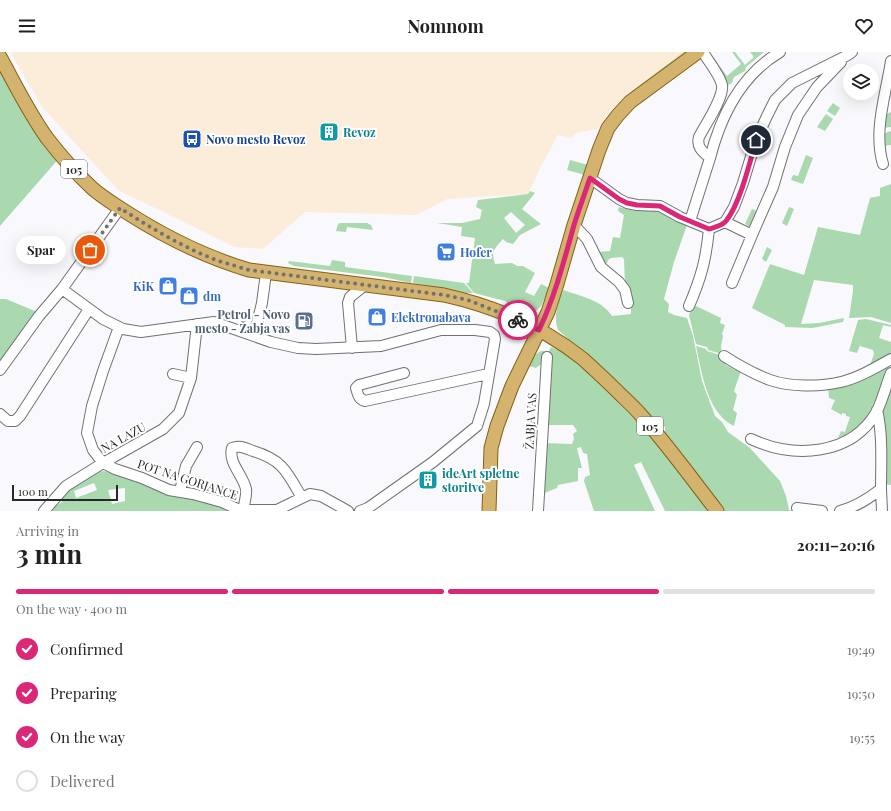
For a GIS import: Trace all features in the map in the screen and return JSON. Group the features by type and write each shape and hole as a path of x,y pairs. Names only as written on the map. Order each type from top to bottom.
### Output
{"main road":[{"path":"489,511 491,448 497,426 512,386 548,312 574,225 599,150 608,128 630,102 698,52"},
{"name":"105","path":"0,57 36,122 48,139 92,188 120,208 162,234 199,252 235,266 266,273 444,295 468,300 510,316 539,330 582,359 640,413 717,511"}],"street":[{"path":"703,52 722,87 720,98 698,142 701,150 710,158"},
{"path":"690,221 719,127 732,101 741,86 752,74 780,52"},
{"path":"590,178 627,203 660,206 680,217 709,229 725,222 734,206 743,183 756,140 776,100 792,83 849,54"},
{"path":"732,283 773,187 785,147 798,115 817,87 849,54"},
{"path":"883,164 879,148 880,131 883,102 891,61"},
{"path":"0,370 39,316 62,289 120,208"},
{"path":"725,222 752,235"},
{"path":"574,225 587,239 601,267 619,282 625,290 628,303"},
{"path":"689,306 706,258 709,229"},
{"path":"254,336 262,303 266,273"},
{"path":"352,348 348,303 350,297 365,285"},
{"path":"62,289 103,319 119,327 141,332 214,322 282,345 298,348 316,349 381,346 441,330 475,330 490,332 494,335 495,339 484,404 477,426 433,462 368,508 360,511"},
{"path":"0,414 8,421 15,421 20,416 89,309"},
{"name":"NA LAZU","path":"119,327 94,399 87,433 92,450 103,463 163,429 179,413 191,378 196,324"},
{"path":"724,356 753,373 771,381 814,386 841,382 860,375 891,359"},
{"name":"ŽABJA VAS","path":"538,511 547,357"},
{"path":"404,373 359,385 356,388 359,397 365,401 488,374"},
{"path":"751,439 761,444 773,447 812,451 830,448 846,442 861,431 877,410 891,373"},
{"path":"173,374 191,378"},
{"path":"877,410 880,419 882,511"},
{"path":"243,510 246,490 232,458 231,451 232,448 238,446 265,454 277,461 286,470 302,498"},
{"path":"180,492 186,466 197,447"},
{"path":"44,511 66,486 103,463"},
{"name":"POT NA GORJANCE","path":"103,463 169,490 193,494 222,502 235,509 277,510 310,494 321,496 348,511"},
{"path":"840,511 851,509 881,489"},
{"path":"797,508 822,511"}],"shaded area":[{"name":"Revoz","path":"10,52 692,52 627,94 610,111 598,129 575,133 572,138 558,135 528,194 447,199 416,215 305,212 263,249 235,247 118,190 43,108"}],"green space":[{"path":"686,52 633,92 632,91"},
{"path":"732,52 735,52 745,65 754,57 750,52 764,52 746,67 745,71 734,77 732,83 728,85 710,56 711,55 727,76 741,64"},
{"path":"0,63 61,156 0,226"},
{"path":"833,103 840,108 835,116 827,111"},
{"path":"891,112 891,127 883,128 884,115"},
{"path":"826,114 833,119 825,131 817,127"},
{"path":"891,131 891,145 883,146 882,134"},
{"path":"806,155 813,158 803,184 791,180 793,175 798,176"},
{"path":"570,160 588,165 585,175 567,170"},
{"path":"891,184 891,323 871,317 849,318 853,285 814,280 801,324 819,323 844,318 843,322 812,328 785,327 785,325 752,308 770,264 804,275 818,227 860,235 870,198 880,196 880,188"},
{"path":"530,191 535,193 522,209 541,224 520,235 513,244 506,242 503,239 495,248 493,256 495,264 512,263 517,266 523,266 535,273 525,292 534,296 541,284 549,288 541,306 536,311 529,313 515,308 505,301 474,293 466,283 469,283 475,238 461,236 462,227 437,223 462,223 480,219 482,210 476,207 478,200 528,194","holes":["511,212 525,225 516,233 504,218"]},
{"path":"619,207 635,211 653,207 667,214 673,219 687,225 674,262 664,299 669,304 668,312 687,318 693,336 702,381 715,416 722,422 728,432 750,448 780,481 786,496 789,510 797,511 724,511 672,444 665,433 665,427 662,425 661,428 629,393 558,330 556,315 563,290 597,302 612,316 631,314 631,301 625,284 624,259 622,257 611,258 608,260 605,270 597,252 610,251 613,237 620,238 624,215 618,211"},
{"path":"789,207 794,209 787,226 782,223"},
{"path":"752,209 761,213 752,228 745,224"},
{"path":"367,223 371,225 373,230 347,227 346,232 336,231 338,224"},
{"path":"767,247 772,250 766,262 762,259"},
{"path":"332,260 345,262 345,267 412,276 411,283 383,277 294,266 288,263 289,261 330,266"},
{"path":"414,276 464,283 473,293 413,283"},
{"path":"0,299 6,299 37,312 0,362"},
{"path":"692,305 721,318 720,323 725,325 722,334 722,354 708,350 707,347 696,344 689,315"},
{"path":"866,319 891,325 891,327 883,325 879,338 891,342 891,354 869,368 874,354 873,350 860,346 862,340 857,353 849,351 858,320"},
{"path":"696,346 723,356 726,365 735,370 738,366 742,368 734,391 737,395 733,410 737,413 734,426 725,420 712,402 707,391"},
{"path":"551,347 582,365 637,416 711,511 665,511 641,462 634,465 655,511 594,511 584,481 585,477 590,475 587,454 583,453 581,447 577,448 582,468 578,468 578,481 558,485 557,488 542,494 544,443 572,444 574,439 573,434 577,431 573,425 545,425 548,353"},
{"path":"541,351 546,351 546,365 540,365 536,368 529,366 536,354"},
{"path":"889,364 877,397 866,417 849,433 838,438 841,431 845,432 850,417 842,413 842,415 831,409 835,400 829,398 828,386"},
{"path":"891,380 891,485 884,484 881,410"},
{"path":"102,471 113,472 233,511 48,511 62,502 64,492 73,484","holes":["94,483 97,490 76,498 74,491","125,488 125,501 112,504 108,490"]}],"way so far":[{"path":"90,250 120,208 162,234 199,252 219,261 249,270 444,295 468,300 518,320"}],"place":[{"name":"Revoz","path":"329,132"},
{"name":"Novo mesto Revoz","path":"192,139"},
{"name":"Spar","path":"90,250"},
{"name":"Hofer","path":"446,252"},
{"name":"KiK","path":"168,286"},
{"name":"dm","path":"189,296"},
{"name":"Elektronabava","path":"377,317"},
{"name":"Petrol - Novo mesto - Žabja vas","path":"304,321"},
{"name":"ideArt spletne storitve","path":"428,480"}],"route":[{"path":"518,320 539,330 548,312 565,260 574,225 590,178 627,203 660,206 680,217 709,229 725,222 734,206 743,183 756,140"}]}
